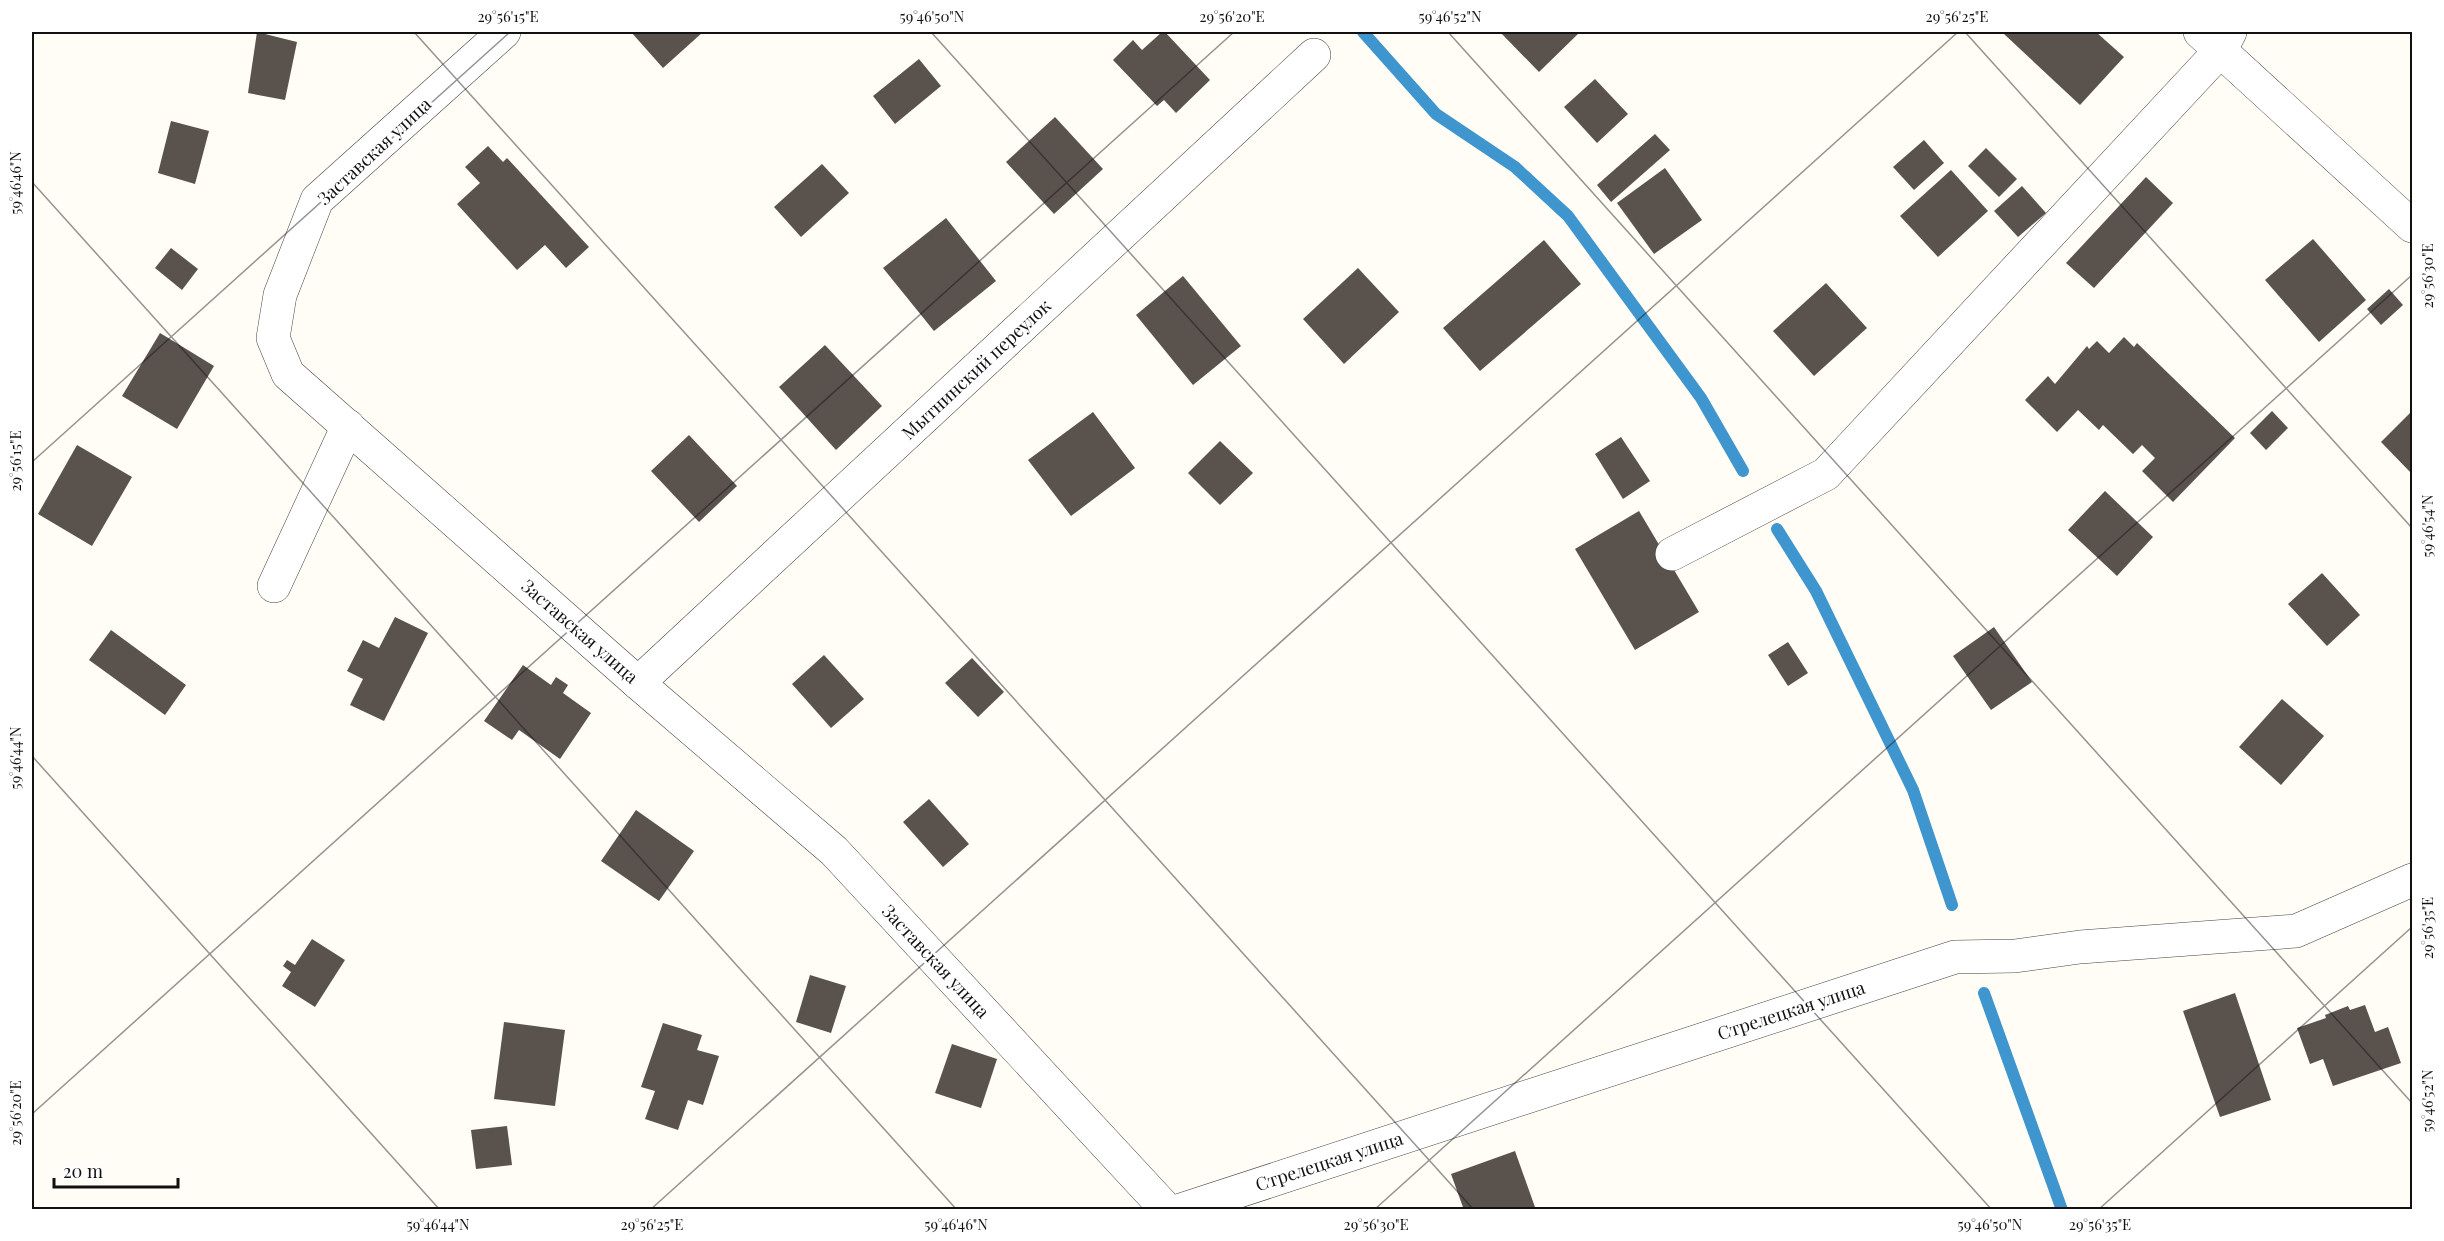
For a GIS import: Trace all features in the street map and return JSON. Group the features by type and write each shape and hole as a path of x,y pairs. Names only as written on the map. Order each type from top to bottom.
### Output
{"street":[{"name":"Заставская улица","path":"504,32 317,200 280,295 273,338 288,374 834,851 1167,1209"},
{"path":"1672,554 1826,474 2217,38 2412,226"},
{"name":"Мытнинский переулок","path":"638,682 1314,55"},
{"path":"274,586 348,426"},
{"name":"Стрелецкая улица","path":"1181,1209 1955,957 2015,956 2080,947 2296,931 2412,880"}],"building":[{"path":"257,32 297,42 285,100 248,93"},
{"path":"631,32 703,32 663,68"},
{"path":"1162,32 1165,32 1210,80 1176,113 1164,100 1157,106 1113,60 1133,40 1142,50"},
{"path":"1500,32 1580,32 1539,72"},
{"path":"2006,32 2096,32 2124,57 2080,105 2004,34"},
{"path":"919,59 941,86 895,124 873,96"},
{"path":"1595,79 1628,114 1597,143 1564,107"},
{"path":"1055,117 1103,169 1054,214 1006,162"},
{"path":"171,121 209,131 195,184 158,173"},
{"path":"1655,134 1670,150 1611,202 1597,185"},
{"path":"1924,140 1944,163 1914,190 1893,167"},
{"path":"488,146 503,162 507,158 589,247 566,268 545,245 517,270 457,204 480,183 465,167"},
{"path":"1986,148 2017,179 1999,197 1968,166"},
{"path":"822,164 849,193 801,237 774,207"},
{"path":"1665,168 1702,220 1654,254 1617,203"},
{"path":"1951,170 1988,211 1938,257 1900,216"},
{"path":"2146,177 2173,203 2094,288 2066,263"},
{"path":"2022,186 2046,213 2018,237 1994,211"},
{"path":"946,218 996,281 934,331 883,268"},
{"path":"2313,239 2366,300 2319,342 2265,280"},
{"path":"1544,240 1581,284 1480,371 1443,328"},
{"path":"171,248 198,269 182,290 155,268"},
{"path":"1358,268 1399,312 1344,364 1303,319"},
{"path":"1183,276 1241,346 1193,385 1136,315"},
{"path":"1826,283 1867,328 1814,376 1773,331"},
{"path":"2389,289 2403,305 2381,325 2367,309"},
{"path":"160,333 214,366 177,429 122,396"},
{"path":"2124,337 2134,347 2137,343 2235,438 2173,502 2142,471 2155,458 2142,445 2133,454 2103,425 2099,430 2078,410 2057,432 2025,400 2048,376 2055,384 2087,346 2089,349 2097,341 2109,353"},
{"path":"825,345 882,406 836,450 779,387"},
{"path":"2272,411 2288,428 2266,450 2250,433"},
{"path":"2412,411 2412,474 2381,442"},
{"path":"1093,412 1135,468 1071,516 1028,460"},
{"path":"689,435 737,486 699,522 651,471"},
{"path":"1621,437 1650,481 1623,499 1595,454"},
{"path":"1220,441 1253,473 1220,505 1188,473"},
{"path":"77,445 132,477 92,546 38,514"},
{"path":"2105,491 2153,537 2117,576 2068,530"},
{"path":"1639,511 1699,612 1635,650 1575,549"},
{"path":"2322,573 2360,615 2327,646 2288,604"},
{"path":"395,617 428,633 384,721 350,705 363,679 347,671 363,640 379,648"},
{"path":"1994,627 2032,682 1991,710 1953,656"},
{"path":"111,630 186,685 165,715 89,660"},
{"path":"1788,642 1808,673 1788,686 1768,655"},
{"path":"824,655 864,699 831,728 792,684"},
{"path":"972,658 1004,692 978,717 945,683"},
{"path":"523,665 551,685 556,677 568,685 563,693 591,713 560,759 519,730 512,740 484,721"},
{"path":"2282,699 2324,736 2281,785 2239,747"},
{"path":"929,799 969,844 943,867 903,822"},
{"path":"636,810 694,851 659,901 601,861"},
{"path":"312,939 345,960 315,1007 282,986 291,972 283,966 287,960 295,965"},
{"path":"810,975 846,986 831,1033 796,1022"},
{"path":"2235,993 2271,1100 2220,1117 2183,1011"},
{"path":"2365,1005 2375,1032 2388,1027 2401,1063 2333,1086 2323,1059 2310,1064 2297,1028 2326,1018 2325,1015 2348,1006 2350,1010"},
{"path":"504,1022 565,1030 555,1106 494,1099"},
{"path":"663,1023 702,1035 697,1050 719,1056 703,1105 688,1100 678,1130 645,1119 655,1091 641,1087"},
{"path":"952,1044 997,1059 981,1108 935,1093"},
{"path":"507,1126 512,1165 476,1169 471,1130"},
{"path":"1515,1151 1536,1210 1464,1210 1451,1174"}],"waterway":[{"path":"1363,32 1436,114 1515,167 1568,216 1701,398 1743,471"},
{"path":"1777,529 1816,591 1913,790 1952,905"},
{"path":"1984,993 2062,1210"}]}
